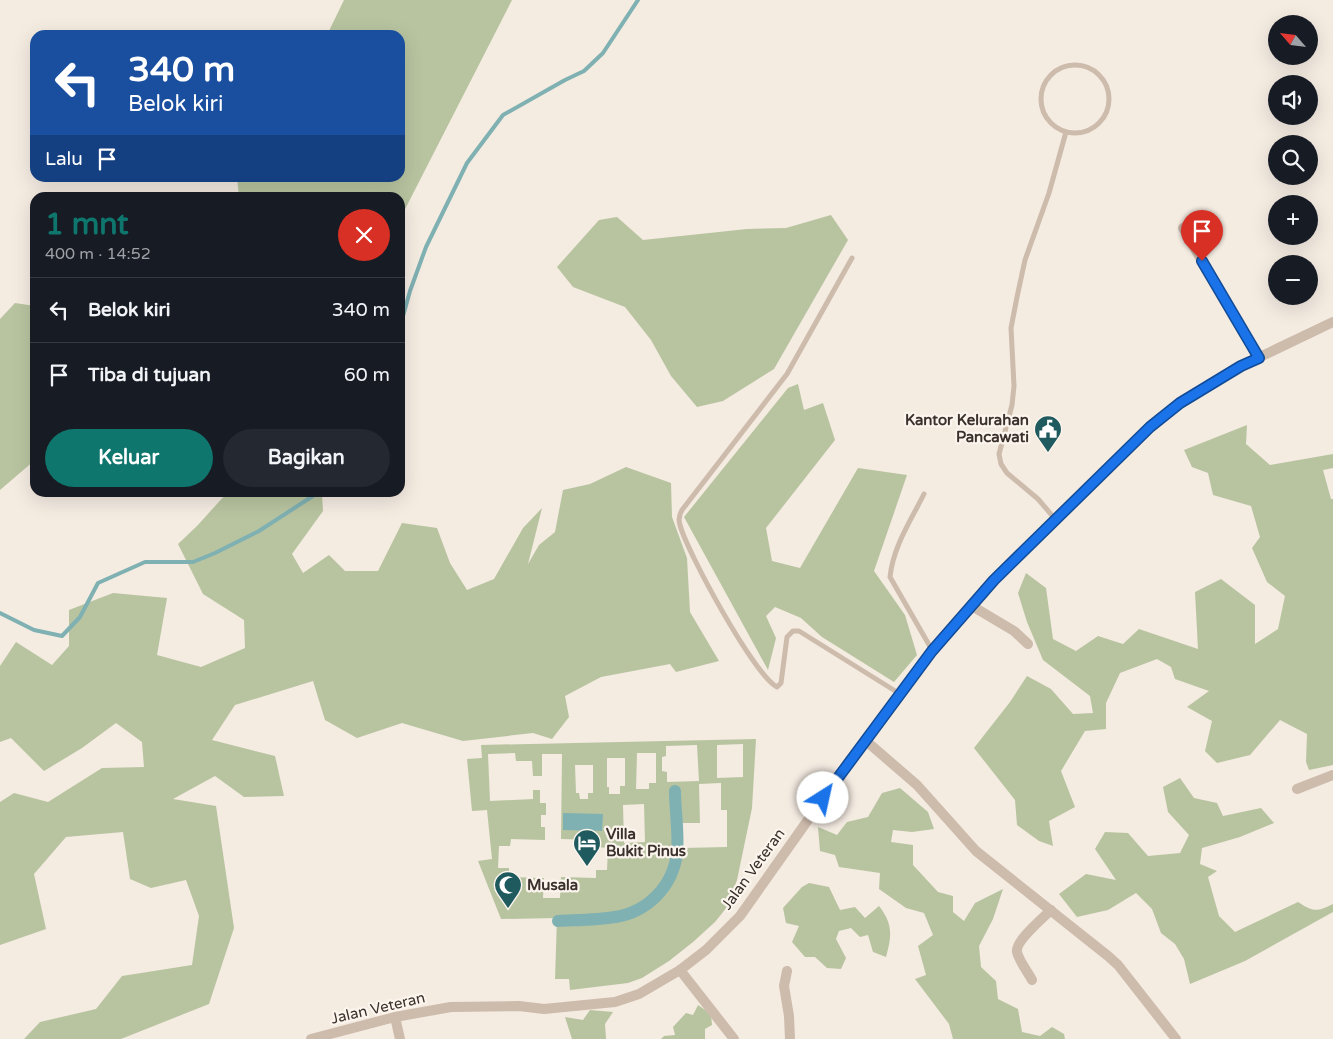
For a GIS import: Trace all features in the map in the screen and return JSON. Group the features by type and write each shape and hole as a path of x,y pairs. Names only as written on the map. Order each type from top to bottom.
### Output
{"street":[{"path":"1183,228 1259,358"},
{"name":"Jalan Veteran","path":"311,1039 395,1017 451,1007 519,1006 544,1009 615,1002 640,994 680,970 706,950 740,916 865,740 932,651 994,580 1150,427 1180,403 1241,366 1333,322"},
{"path":"972,606 1014,631 1028,644"},
{"path":"865,740 918,785 976,851 1118,965 1176,1039"},
{"path":"1297,789 1333,775"},
{"path":"1032,980 1018,955 1018,946 1022,939 1051,910"},
{"path":"680,970 734,1039"},
{"path":"787,971 784,986 789,1016 790,1039"},
{"path":"395,1017 400,1039"}],"lane":[{"path":"1077,65 1088,68 1104,82 1108,93 1108,104 1105,115 1098,124 1088,130 1077,133 1066,132 1052,124 1042,110 1040,99 1042,88 1048,78 1066,66 1077,65"},
{"path":"1057,520 1038,499 1007,473 1001,464 999,454 1012,405 1014,386 1011,328 1017,297 1025,260 1046,202 1066,132"},
{"path":"852,258 787,374 679,516 680,525 700,572 754,664 771,684 777,687 781,684 787,637 793,631 799,631 900,694"},
{"path":"924,494 897,549 891,564 890,576 932,651"}],"green space":[{"path":"344,0 512,0 405,209 405,192 238,192 237,182 405,182 405,30 329,30"},
{"path":"831,215 848,240 774,369 723,401 697,407 671,376 651,340 625,307 573,287 557,267 599,220 617,217 643,240 747,229 786,228"},
{"path":"15,303 30,305 30,464 0,490 0,319"},
{"path":"798,384 804,410 823,403 835,440 766,528 772,561 800,568 858,468 907,475 874,571 905,615 917,655 894,682 822,637 801,618 775,607 766,616 776,638 768,670 684,517 788,388"},
{"path":"1247,425 1246,444 1270,465 1333,454 1333,468 1323,470 1331,499 1333,499 1333,765 1309,770 1306,762 1307,734 1280,720 1250,755 1217,763 1205,751 1212,721 1187,707 1209,691 1175,679 1171,667 1157,659 1120,673 1106,703 1106,729 1085,731 1061,771 1075,807 1049,821 1053,846 1039,841 1017,825 1015,800 974,748 1010,702 1027,676 1051,689 1073,714 1093,713 1090,696 1043,660 1027,622 1018,593 1026,573 1046,588 1053,639 1076,651 1098,636 1123,644 1139,629 1198,649 1195,592 1221,579 1255,605 1255,644 1278,629 1285,596 1267,582 1252,548 1260,537 1251,506 1213,495 1208,473 1192,467 1184,450"},
{"path":"626,467 671,483 672,517 687,558 690,612 719,661 676,672 670,664 601,677 565,696 569,717 552,739 533,733 463,741 402,723 357,738 325,720 313,681 235,705 212,740 275,756 284,796 244,797 215,776 173,799 216,806 234,928 209,1004 121,1039 24,1039 40,1022 96,1009 122,976 192,965 199,916 186,880 151,888 130,879 123,832 66,837 34,874 46,929 0,945 0,802 14,793 48,802 102,768 144,767 142,742 116,723 82,748 44,771 11,738 0,742 0,666 16,642 52,665 69,646 69,610 113,593 167,598 157,655 201,667 245,648 244,620 203,594 178,544 223,497 322,497 323,511 292,554 303,573 329,555 345,571 378,571 402,523 437,528 450,563 467,590 494,579 523,528 542,508 528,564 539,545 555,532 563,490 590,484"},
{"path":"756,739 752,808 737,880 727,907 715,922 693,942 669,961 642,978 628,983 570,990 569,979 555,979 557,918 501,919 478,861 492,859 487,810 472,811 467,759 482,758 481,745","holes":["743,744 743,777 717,778 717,745","697,745 699,781 667,782 667,772 662,771 662,757 666,756 666,746","515,753 516,761 532,761 533,776 542,776 542,754 562,754 561,839 597,840 597,847 608,848 607,870 596,870 596,878 561,877 560,898 543,898 544,878 509,877 509,868 498,868 499,846 510,846 511,839 545,840 545,827 541,827 541,815 546,815 546,803 540,803 540,790 533,790 533,799 490,801 488,754","637,753 656,753 656,783 649,783 649,789 636,789","607,758 625,758 625,786 620,786 620,794 609,794 609,787 607,787","575,765 593,765 593,793 588,793 588,799 580,799 579,793 576,793","721,783 721,810 727,810 727,847 682,848 682,823 700,823 699,784","644,804 645,842 624,843 623,805"]},
{"path":"1180,778 1194,798 1217,803 1223,816 1261,808 1274,823 1240,837 1202,848 1200,864 1217,871 1208,877 1219,916 1235,932 1298,902 1315,910 1333,904 1333,912 1245,961 1190,984 1184,959 1175,944 1161,933 1152,909 1136,893 1108,910 1077,917 1059,894 1086,874 1116,880 1095,849 1105,832 1128,833 1148,856 1180,853 1189,835 1168,812 1163,787"},
{"path":"900,788 928,812 934,829 912,832 893,830 891,842 913,845 913,865 938,892 953,896 953,912 964,921 975,903 1003,889 993,919 979,946 981,967 996,981 998,999 1018,1009 1022,1032 1040,1036 1052,1027 1064,1034 1065,1039 953,1039 949,1024 915,979 926,975 918,946 933,935 924,913 906,908 879,889 880,873 839,867 835,855 820,851 818,827 837,835 847,822 868,817 882,793"},
{"path":"809,883 829,887 840,910 855,907 865,918 879,906 884,912 890,930 886,957 873,952 868,935 860,937 851,928 839,931 836,939 846,958 841,969 827,968 815,957 805,957 792,942 799,926 786,923 783,908 802,887"},
{"path":"698,1005 711,1014 712,1025 705,1029 705,1039 661,1039 664,1036 675,1035 673,1027 686,1013 693,1015"},
{"path":"590,1010 613,1012 605,1024 606,1039 572,1039 565,1017 583,1020"}],"water":[{"path":"563,813 603,814 602,831 563,830"}],"waterway":[{"path":"405,309 426,247 467,163 503,115 584,71 603,53 638,0"},
{"path":"0,613 34,630 62,636 80,617 98,583 145,562 193,562 259,531 311,497"},
{"path":"558,921 601,919 627,914 638,910 657,895 675,865 678,838 675,791"}],"place":[{"name":"Kantor Kelurahan Pancawati","path":"1048,453"},
{"name":"Villa Bukit Pinus","path":"587,867"},
{"name":"Musala","path":"508,909"}],"route":[{"path":"823,798 932,651 994,580 1150,427 1180,403 1241,366 1259,358 1202,261"}]}
